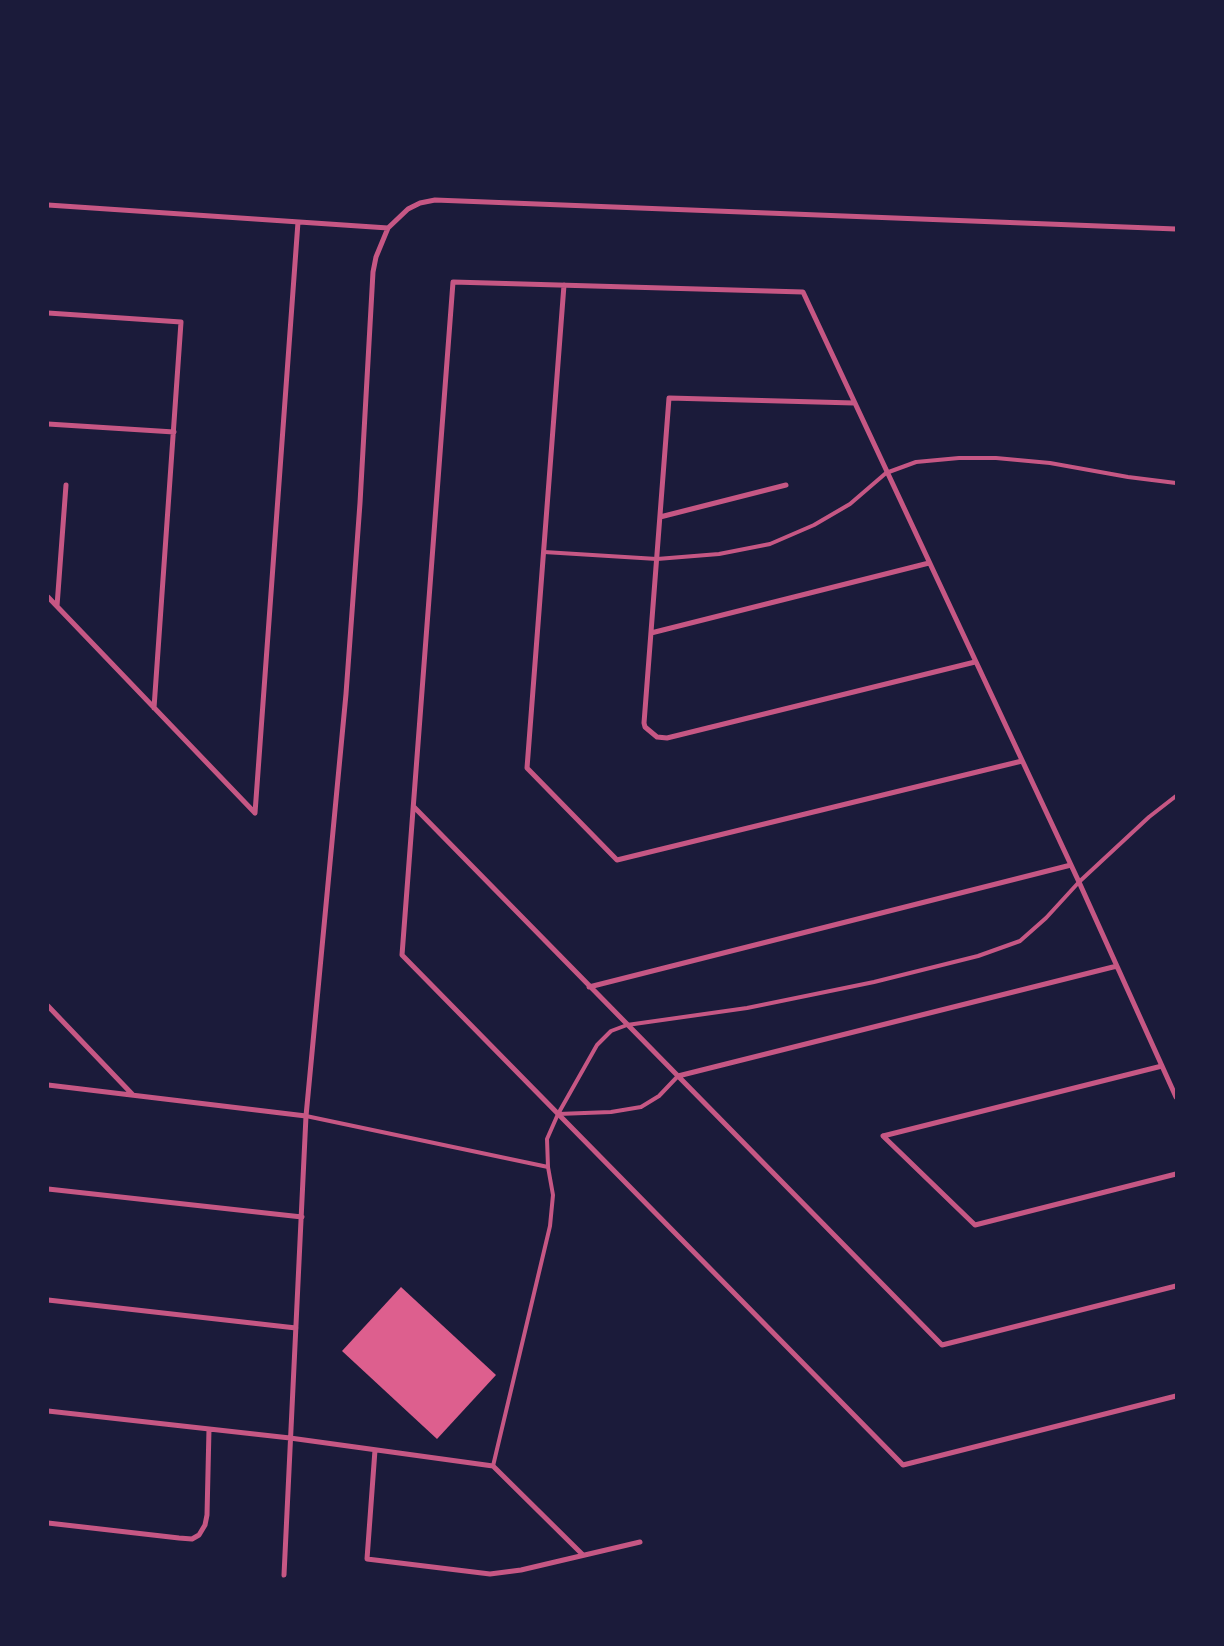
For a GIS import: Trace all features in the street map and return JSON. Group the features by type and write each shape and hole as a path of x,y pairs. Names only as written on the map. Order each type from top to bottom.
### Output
{"street":[{"path":"284,1575 306,1116 346,694 373,272 376,257 388,228 408,209 420,203 435,200 1176,229"},
{"path":"48,205 388,228"},
{"path":"48,597 255,813 298,222"},
{"path":"1176,1097 1079,882 803,292 454,282 402,956 903,1464 1176,1396"},
{"path":"564,285 528,768 617,860 1022,762"},
{"path":"48,313 181,322 154,708"},
{"path":"854,403 669,398 645,727 652,735 662,739 975,662"},
{"path":"48,424 174,432"},
{"path":"57,606 66,485"},
{"path":"660,517 786,485"},
{"path":"651,633 929,563"},
{"path":"414,807 942,1345 1176,1286"},
{"path":"589,986 1071,865"},
{"path":"678,1076 1116,966"},
{"path":"48,1006 134,1095"},
{"path":"1162,1066 883,1136 975,1225 1176,1174"},
{"path":"48,1084 306,1116"},
{"path":"48,1189 302,1217"},
{"path":"48,1300 296,1328"},
{"path":"48,1411 290,1438 493,1466 583,1555"},
{"path":"48,1523 179,1538 192,1539 199,1535 205,1525 207,1515 209,1429"},
{"path":"375,1450 367,1559 490,1574 521,1570 640,1542"}],"lane":[{"path":"544,552 657,559 719,554 770,544 814,525 850,504 886,472 916,462 959,458 996,458 1050,463 1128,477 1176,483"},
{"path":"493,1466 550,1226 554,1195 548,1167 547,1139 558,1114 596,1046 611,1031 628,1025 747,1008 874,982 978,956 1020,941 1046,918 1079,882 1149,817 1176,796"},
{"path":"558,1114 611,1112 640,1108 659,1096 678,1076"},
{"path":"306,1116 548,1167"}],"building":[{"path":"401,1287 496,1375 437,1439 342,1351"}]}
